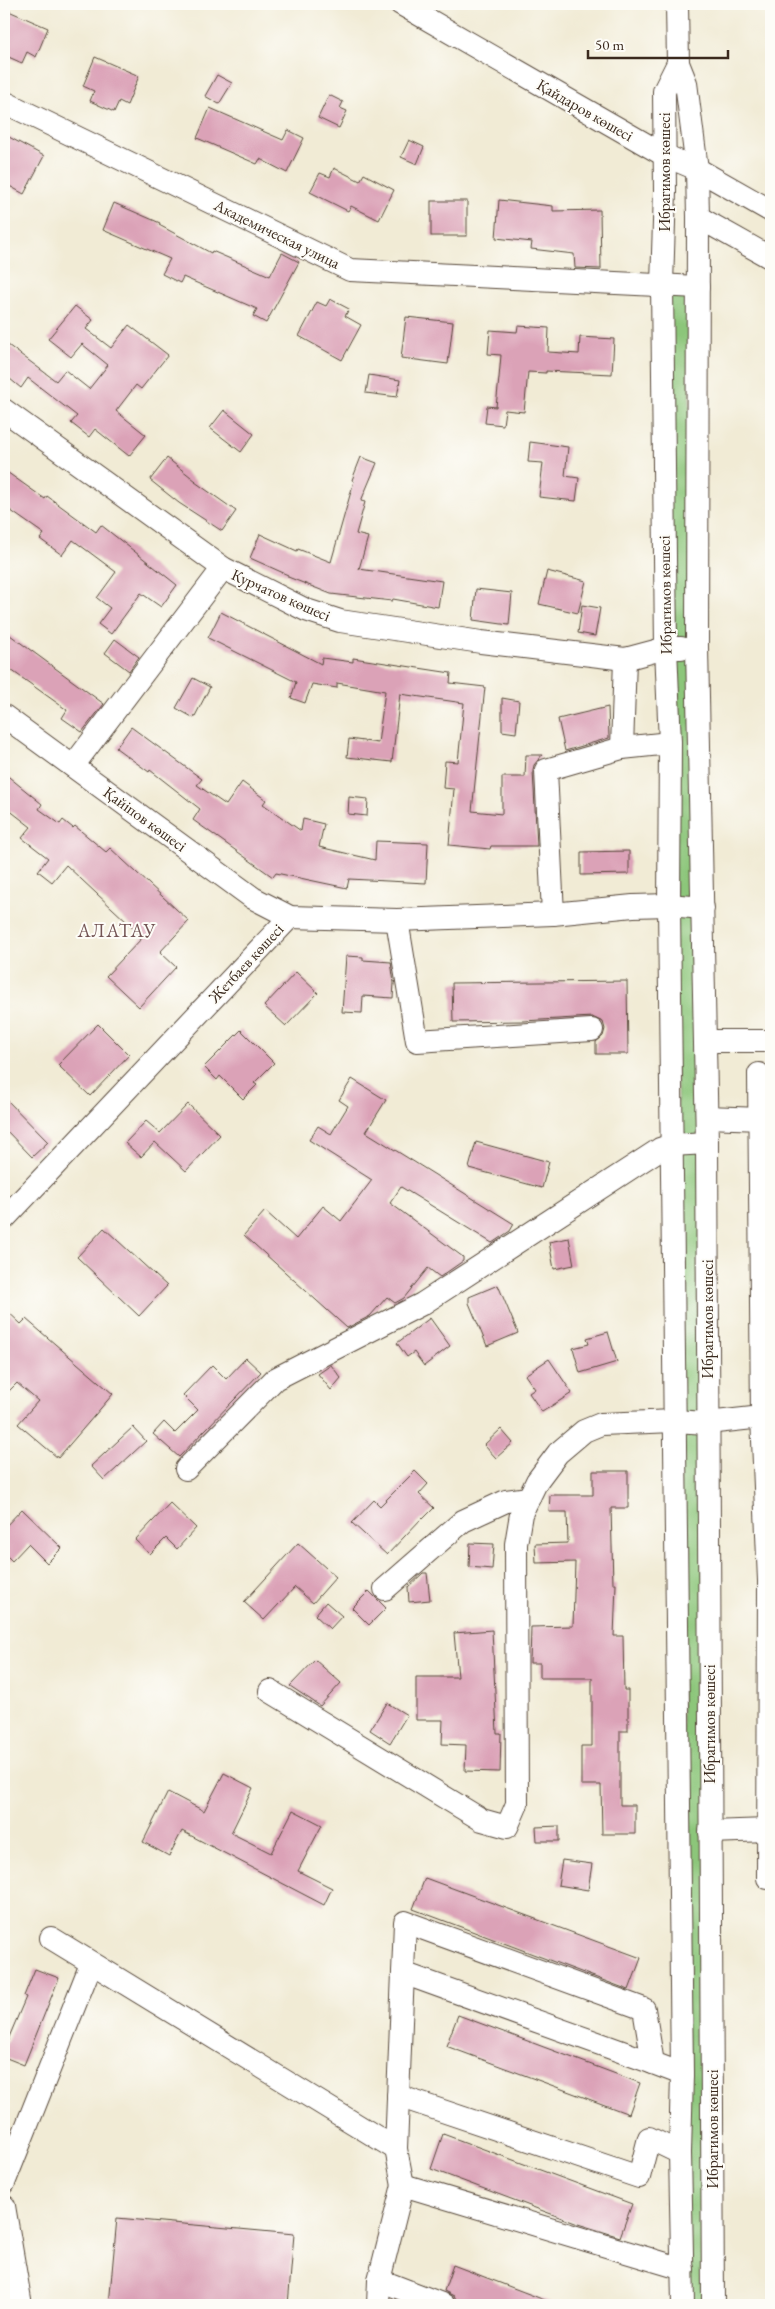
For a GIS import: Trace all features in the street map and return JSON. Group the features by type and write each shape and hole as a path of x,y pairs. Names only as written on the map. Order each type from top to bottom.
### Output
{"street":[{"name":"Қайдаров көшесі","path":"401,4 666,156 697,169 771,211"},
{"name":"Ибрагимов көшесі","path":"677,4 678,64 686,83 697,169 698,217 697,647 707,1117 707,1423 713,2305"},
{"name":"Ибрагимов көшесі","path":"678,64 664,90 666,156 662,284 666,648 670,743 669,905 682,2074 680,2153 682,2305"},
{"name":"Академическая улица","path":"4,102 350,270 662,284"},
{"path":"698,217 771,258"},
{"path":"662,284 698,287"},
{"name":"Курчатов көшесі","path":"4,410 222,568 306,610 340,621 481,642 625,659 666,648 697,647"},
{"path":"73,766 222,568"},
{"path":"622,748 625,659"},
{"name":"Қайіпов көшесі","path":"4,716 253,898 290,917"},
{"path":"553,914 546,770 622,748 670,743"},
{"path":"669,905 703,908"},
{"name":"Жетбаев көшесі","path":"4,1219 290,917 396,920 553,914 669,905"},
{"path":"396,920 417,1041 592,1030"},
{"path":"706,1041 771,1041"},
{"path":"759,1074 761,1119 762,1417 769,1582 768,1878"},
{"path":"707,1117 761,1119"},
{"path":"186,1469 275,1379 422,1304 660,1149 672,1145 707,1142"},
{"path":"270,1691 482,1820 507,1828 518,1804 516,1544 521,1514 537,1481 558,1453 584,1431 601,1424 707,1423 762,1417"},
{"path":"385,1589 463,1521 506,1501 529,1498"},
{"path":"710,1832 768,1830"},
{"path":"378,2305 379,2280 403,2185 396,2149 404,1922 644,2010 653,2062"},
{"path":"51,1938 396,2149"},
{"path":"4,2183 91,1964"},
{"path":"403,1973 682,2074"},
{"path":"398,2096 639,2177 649,2138 680,2153"},
{"path":"681,2107 712,2109"},
{"path":"403,2185 683,2269"},
{"path":"4,2206 21,2305"},
{"path":"379,2280 444,2305"}],"green space":[{"path":"664,286 687,286 695,645 669,646"},
{"path":"695,649 700,904 675,902 669,650"},
{"path":"674,908 701,911 703,1139 678,1140"},
{"path":"704,1146 710,2305 687,2305 677,1147"}],"building":[{"path":"4,9 48,28 36,57 27,52 22,63 4,55"},
{"path":"95,57 139,76 127,105 119,101 114,112 90,101 94,91 83,86"},
{"path":"217,75 232,83 219,104 205,96"},
{"path":"329,95 343,102 340,108 347,111 339,128 318,118"},
{"path":"210,108 283,140 288,130 304,138 287,173 260,159 257,164 197,138"},
{"path":"9,137 44,156 24,194 4,183 4,147"},
{"path":"409,140 424,147 417,164 401,157"},
{"path":"334,168 360,181 364,174 394,190 379,220 351,206 348,211 310,192 320,173 330,177"},
{"path":"499,200 553,206 553,211 600,210 601,269 575,268 574,254 531,249 532,242 496,238"},
{"path":"431,201 467,201 467,236 431,236"},
{"path":"114,203 160,223 159,225 211,253 212,251 270,276 282,253 299,262 266,323 253,316 257,309 183,277 180,283 162,274 170,259 103,230"},
{"path":"330,299 349,309 345,316 361,325 342,360 299,336 317,302 326,306"},
{"path":"75,306 93,320 86,329 111,348 129,325 168,355 141,389 136,385 116,411 146,435 129,456 95,429 89,437 71,423 77,416 28,378 21,388 4,374 4,342 56,381 65,370 89,389 108,365 82,344 71,357 48,339"},
{"path":"406,317 453,322 448,364 401,358"},
{"path":"518,326 549,328 548,352 579,354 580,337 614,339 612,374 528,372 524,412 505,410 503,425 485,423 487,406 496,407 501,355 488,354 490,330 517,332"},
{"path":"369,375 400,380 397,397 366,393"},
{"path":"224,410 254,434 241,452 210,428"},
{"path":"530,442 568,447 565,476 579,478 576,501 539,497 543,463 528,462"},
{"path":"361,457 377,463 361,501 365,502 356,534 368,537 359,569 442,581 438,607 393,599 392,601 331,594 288,577 288,575 250,558 260,534 297,551 298,549 331,562 354,481 352,480"},
{"path":"167,458 195,482 236,511 222,531 179,503 150,480"},
{"path":"4,470 45,499 47,496 96,532 101,525 177,585 161,607 141,593 111,634 98,624 110,608 97,598 116,572 73,540 62,555 40,539 44,534 4,506"},
{"path":"547,571 586,581 578,613 539,604"},
{"path":"476,589 512,593 509,625 473,620"},
{"path":"582,605 600,608 595,636 578,633"},
{"path":"221,612 321,664 322,658 353,662 353,658 451,673 450,683 485,687 472,811 502,814 502,777 525,777 526,755 542,755 534,765 533,771 537,846 491,846 490,849 449,845 454,789 443,788 445,761 458,762 464,703 400,694 392,762 347,757 349,739 378,743 385,691 337,683 337,688 312,684 305,703 291,698 296,682 208,638"},
{"path":"10,635 104,704 82,732 62,718 67,710 4,665 4,643"},
{"path":"115,639 139,657 129,671 105,653"},
{"path":"193,678 210,687 194,718 176,708"},
{"path":"502,698 519,701 516,733 502,731"},
{"path":"608,707 609,738 565,751 558,719"},
{"path":"131,727 202,779 197,785 226,805 242,782 266,800 263,804 301,831 303,819 324,824 319,847 375,860 376,841 428,843 426,883 349,879 347,888 276,873 273,877 193,820 200,809 150,770 149,772 116,748"},
{"path":"4,773 42,804 39,809 60,824 63,820 73,828 75,826 106,852 110,848 189,921 160,952 176,967 139,1007 106,976 143,937 66,865 52,882 38,871 48,858 22,838 31,827 4,806"},
{"path":"349,797 368,799 367,816 348,814"},
{"path":"629,851 629,874 581,875 581,852"},
{"path":"346,956 363,957 363,960 391,962 394,983 393,998 363,996 362,1013 342,1012"},
{"path":"296,972 318,993 286,1026 264,1006"},
{"path":"627,981 628,1054 596,1054 596,1042 603,1036 605,1029 603,1022 592,1017 523,1021 453,1022 452,983"},
{"path":"98,1024 129,1055 90,1096 58,1065"},
{"path":"241,1030 274,1063 254,1083 257,1085 243,1099 220,1076 217,1080 204,1067"},
{"path":"352,1079 386,1100 366,1132 514,1224 510,1231 492,1243 401,1187 390,1203 463,1257 463,1261 440,1277 428,1268 404,1298 395,1303 387,1297 370,1316 347,1328 244,1235 265,1211 296,1239 323,1206 341,1221 372,1180 309,1140 318,1126 331,1134 348,1106 339,1100"},
{"path":"4,1097 48,1142 32,1157 4,1128"},
{"path":"188,1104 220,1135 186,1171 155,1142 141,1157 125,1143 146,1121 160,1133"},
{"path":"476,1142 549,1162 542,1188 469,1168"},
{"path":"104,1228 167,1286 139,1316 77,1257"},
{"path":"569,1238 574,1265 554,1269 549,1242"},
{"path":"498,1285 518,1333 487,1346 469,1303 469,1297"},
{"path":"4,1308 21,1324 26,1319 113,1394 58,1458 18,1424 38,1401 17,1383 4,1396"},
{"path":"430,1318 450,1346 424,1366 414,1352 407,1357 397,1343"},
{"path":"608,1332 617,1362 580,1373 573,1348 589,1344 587,1338"},
{"path":"246,1358 261,1372 179,1457 153,1434 164,1422 175,1433 198,1410 183,1395 212,1365 226,1379"},
{"path":"549,1359 572,1393 542,1412 529,1393 535,1389 525,1375"},
{"path":"331,1365 341,1378 331,1390 318,1374"},
{"path":"133,1427 146,1441 104,1480 91,1466"},
{"path":"501,1429 513,1443 496,1458 484,1445"},
{"path":"415,1471 428,1484 419,1494 434,1508 387,1555 352,1523 374,1500 380,1506"},
{"path":"593,1471 628,1471 628,1508 611,1508 613,1584 616,1584 614,1636 623,1636 624,1690 628,1690 628,1731 620,1731 620,1805 635,1805 635,1834 602,1834 601,1785 581,1785 581,1746 592,1746 592,1678 540,1678 540,1663 530,1663 531,1627 573,1626 575,1562 536,1563 535,1544 568,1543 567,1512 549,1512 550,1495 593,1495"},
{"path":"170,1503 196,1528 177,1549 166,1538 150,1554 135,1540"},
{"path":"22,1509 62,1548 47,1563 28,1544 12,1561 4,1553 4,1528"},
{"path":"298,1543 336,1577 313,1603 295,1587 264,1620 244,1602"},
{"path":"470,1543 494,1544 492,1569 469,1567"},
{"path":"423,1573 427,1573 430,1600 409,1602 408,1587"},
{"path":"369,1591 386,1608 369,1625 352,1608"},
{"path":"326,1602 342,1616 330,1629 315,1615"},
{"path":"492,1630 497,1733 501,1733 500,1772 465,1771 466,1745 442,1744 443,1720 416,1720 416,1677 458,1677 454,1633"},
{"path":"315,1660 341,1683 320,1706 290,1686"},
{"path":"387,1703 407,1715 390,1743 370,1730"},
{"path":"224,1773 253,1788 231,1833 271,1853 293,1810 322,1825 298,1871 332,1888 324,1905 182,1831 169,1856 143,1842 168,1792 204,1811"},
{"path":"559,1826 559,1841 537,1841 536,1827"},
{"path":"562,1860 592,1864 588,1890 558,1885"},
{"path":"425,1878 641,1958 629,1990 413,1909"},
{"path":"35,1969 59,1978 24,2065 4,2057 4,2049 26,1997 24,1996"},
{"path":"458,2015 640,2083 629,2114 446,2046"},
{"path":"443,2134 632,2204 620,2237 578,2224 431,2169"},
{"path":"117,2218 294,2234 288,2305 109,2305"},
{"path":"453,2265 555,2305 463,2305 457,2303 454,2296 444,2291"}],"district":[{"name":"АЛАТАУ","path":"117,930"}]}
